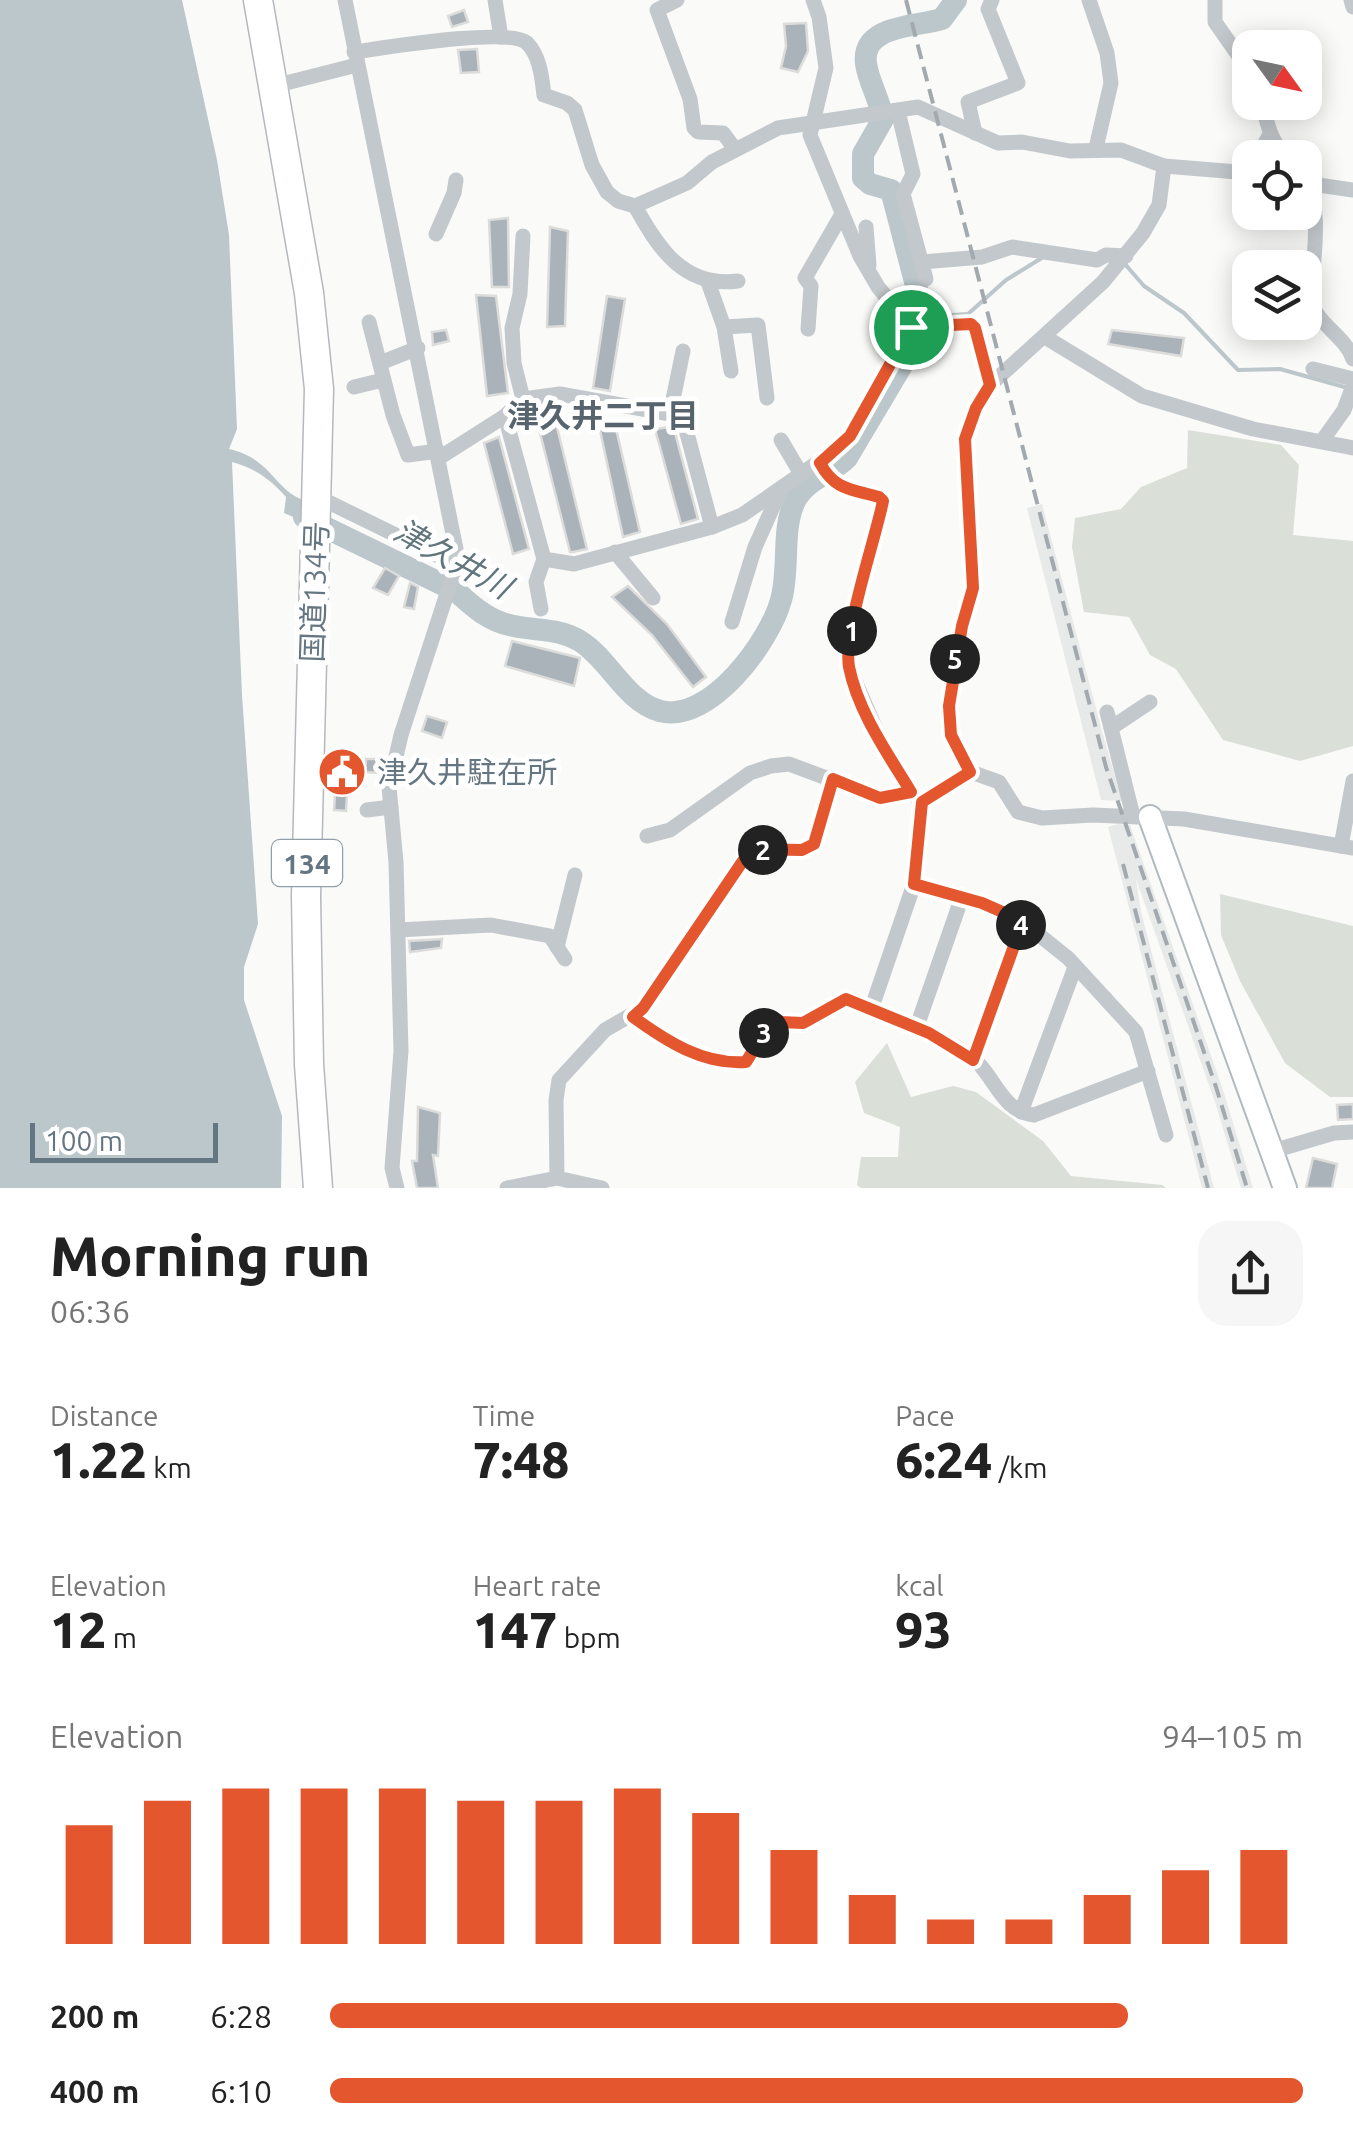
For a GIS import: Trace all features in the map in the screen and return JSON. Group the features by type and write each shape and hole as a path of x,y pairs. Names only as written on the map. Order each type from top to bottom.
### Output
{"highway":[{"name":"国道134号","path":"258,0 311,312 318,388 306,896 309,1064 318,1188"}],"street":[{"path":"345,0 454,534 454,570 389,787 401,1051 392,1168 397,1188"},
{"path":"495,0 501,37"},
{"path":"677,0 656,10 690,100 694,128 698,132 723,133 735,149"},
{"path":"812,0 819,17 826,68 810,135 870,274 917,326"},
{"path":"975,133 968,102 1018,82 988,9 992,0"},
{"path":"1088,0 1106,53 1111,83 1096,148"},
{"path":"1215,0 1215,22 1232,46"},
{"path":"274,86 356,59 432,41 501,37 527,44 541,70 544,95 567,103 574,110 606,192 618,201 636,206 687,183 712,162 778,128 918,107 998,143 1022,142 1070,151 1121,150 1164,166 1232,172"},
{"path":"887,113 914,174 903,194 924,271 1012,246 1096,260 1126,256"},
{"path":"1266,120 1273,140"},
{"path":"1267,140 1270,134"},
{"path":"1164,166 1159,205 1126,256 1045,337 990,385 976,408 965,439 973,588 962,626 949,706 951,735 970,772 999,782 1018,812 1042,818 1184,819 1347,847 1353,781"},
{"path":"436,234 456,180"},
{"path":"1322,183 1353,190"},
{"path":"636,206 661,251 677,266 708,282 738,281"},
{"path":"808,329 811,286 804,278 842,214"},
{"path":"866,227 870,274"},
{"path":"1315,230 1312,302 1320,316 1348,344 1353,359"},
{"path":"523,399 514,363 512,328 520,294 524,236"},
{"path":"708,282 724,327 731,371"},
{"path":"368,322 408,455 438,454 506,416 523,399 560,394 670,414 684,422 712,527"},
{"path":"724,327 758,324 767,398"},
{"path":"917,326 971,324 990,385"},
{"path":"824,470 850,436 917,326"},
{"path":"1045,337 1142,396 1253,429 1353,448"},
{"path":"380,363 418,348"},
{"path":"670,414 682,351"},
{"path":"1312,369 1353,382 1344,410 1322,441"},
{"path":"354,386 384,380"},
{"path":"506,416 544,559 536,582 542,610"},
{"path":"781,440 802,474"},
{"path":"544,559 574,564 712,527 742,515 802,474 824,470 883,501 849,641 849,667 886,755 917,797 914,884 872,1007"},
{"path":"732,622 755,547 781,489"},
{"path":"316,496 454,570"},
{"path":"615,552 653,598"},
{"path":"1150,702 1109,720 1142,817 1285,1188"},
{"path":"647,836 670,830 750,772 772,766 789,764 880,798 917,797 970,772"},
{"path":"557,1178 558,1080 605,1030 643,1008 751,849 802,850 814,844 833,779"},
{"path":"366,810 391,807"},
{"path":"398,930 491,924 550,936 561,953 575,875"},
{"path":"914,884 1013,914 1043,935 1076,967 1136,1032 1166,1135"},
{"path":"916,1028 962,897"},
{"path":"973,1060 1023,921"},
{"path":"1021,1112 1076,967"},
{"path":"633,1017 677,1048 746,1062 764,1033 780,1022 803,1023 846,999 916,1028 973,1060 1010,1104 1034,1115 1148,1070"},
{"path":"1273,1151 1334,1133 1353,1132"},
{"path":"506,1188 557,1178 602,1188"}],"shaded area":[{"path":"0,0 182,0 229,235 237,429 229,449 255,460 287,490 306,501 303,521 284,513 286,497 280,491 255,471 232,462 242,695 258,924 244,967 244,1000 282,1116 281,1188 0,1188"},
{"path":"1188,430 1281,445 1299,465 1293,535 1353,541 1353,746 1300,761 1223,740 1176,669 1150,655 1129,617 1084,612 1072,547 1075,518 1121,509 1141,487 1187,468"},
{"path":"1042,504 1122,801 1101,800 1027,508"},
{"path":"1130,825 1222,1087 1253,1188 1241,1188 1215,1102 1136,879 1141,912 1214,1188 1202,1188 1108,827"},
{"path":"1220,894 1353,926 1353,1097 1330,1097 1285,1063 1240,981 1221,935"},
{"path":"887,1043 911,1097 953,1086 976,1092 1043,1141 1071,1176 1166,1188 861,1188 857,1185 861,1157 898,1157 900,1127 864,1113 855,1082"}],"building":[{"path":"464,10 468,22 452,27 448,16"},
{"path":"806,23 808,51 798,72 781,68 786,46 784,24"},
{"path":"477,49 479,72 461,73 458,50"},
{"path":"508,218 509,287 492,287 489,220"},
{"path":"550,227 568,231 565,326 547,327"},
{"path":"476,295 496,296 508,393 487,396"},
{"path":"607,296 625,299 610,391 593,388"},
{"path":"446,330 449,341 433,345 432,332"},
{"path":"1112,330 1184,338 1181,356 1108,344"},
{"path":"552,407 587,549 573,552 534,409"},
{"path":"614,420 640,532 623,537 598,421"},
{"path":"655,429 674,429 698,519 681,524"},
{"path":"499,437 529,549 513,554 484,443"},
{"path":"385,568 399,576 388,595 373,588"},
{"path":"410,583 418,587 414,609 404,607"},
{"path":"628,586 667,624 706,677 693,687 652,635 612,597"},
{"path":"512,641 580,658 574,686 505,666"},
{"path":"427,716 447,722 442,738 422,731"},
{"path":"366,759 383,759 381,773 365,772"},
{"path":"335,794 347,795 346,811 334,810"},
{"path":"442,939 441,948 410,952 409,941"},
{"path":"1353,1104 1353,1119 1338,1120 1337,1105"},
{"path":"418,1107 440,1113 438,1156 433,1155 438,1188 417,1188 412,1161 417,1161"},
{"path":"1313,1158 1337,1164 1332,1188 1306,1188"}],"waterway":[{"name":"津久井川","path":"304,517 456,591 497,621 556,632 580,641 648,706 679,712 717,692 751,657 775,617 784,588 788,524 795,501 806,487 847,458 920,335 920,301 891,190 863,178 863,154 883,119 867,71 867,51 881,34 942,19 956,0"},
{"path":"921,317 968,314 1006,280 1045,256"},
{"path":"1124,263 1144,286 1184,313 1238,370 1280,369 1348,388"}],"railway":[{"path":"906,0 1106,767 1247,1188"},
{"path":"1123,864 1208,1188"}],"place":[{"name":"津久井駐在所","path":"342,772"}],"district":[{"name":"津久井二丁目","path":"603,415"}],"route":[{"path":"971,324 990,385 976,408 965,439 973,588 962,626 949,706 948,726 970,772 922,802 914,884 982,903 1023,921 973,1060 929,1033 846,999 803,1023 780,1022 764,1033 746,1062 677,1048 633,1017 643,1008 751,849 802,850 814,844 833,779 880,798 911,792 886,755 849,667 849,641 883,501 839,486 830,480 820,463 844,445 911,327 971,324"}]}
